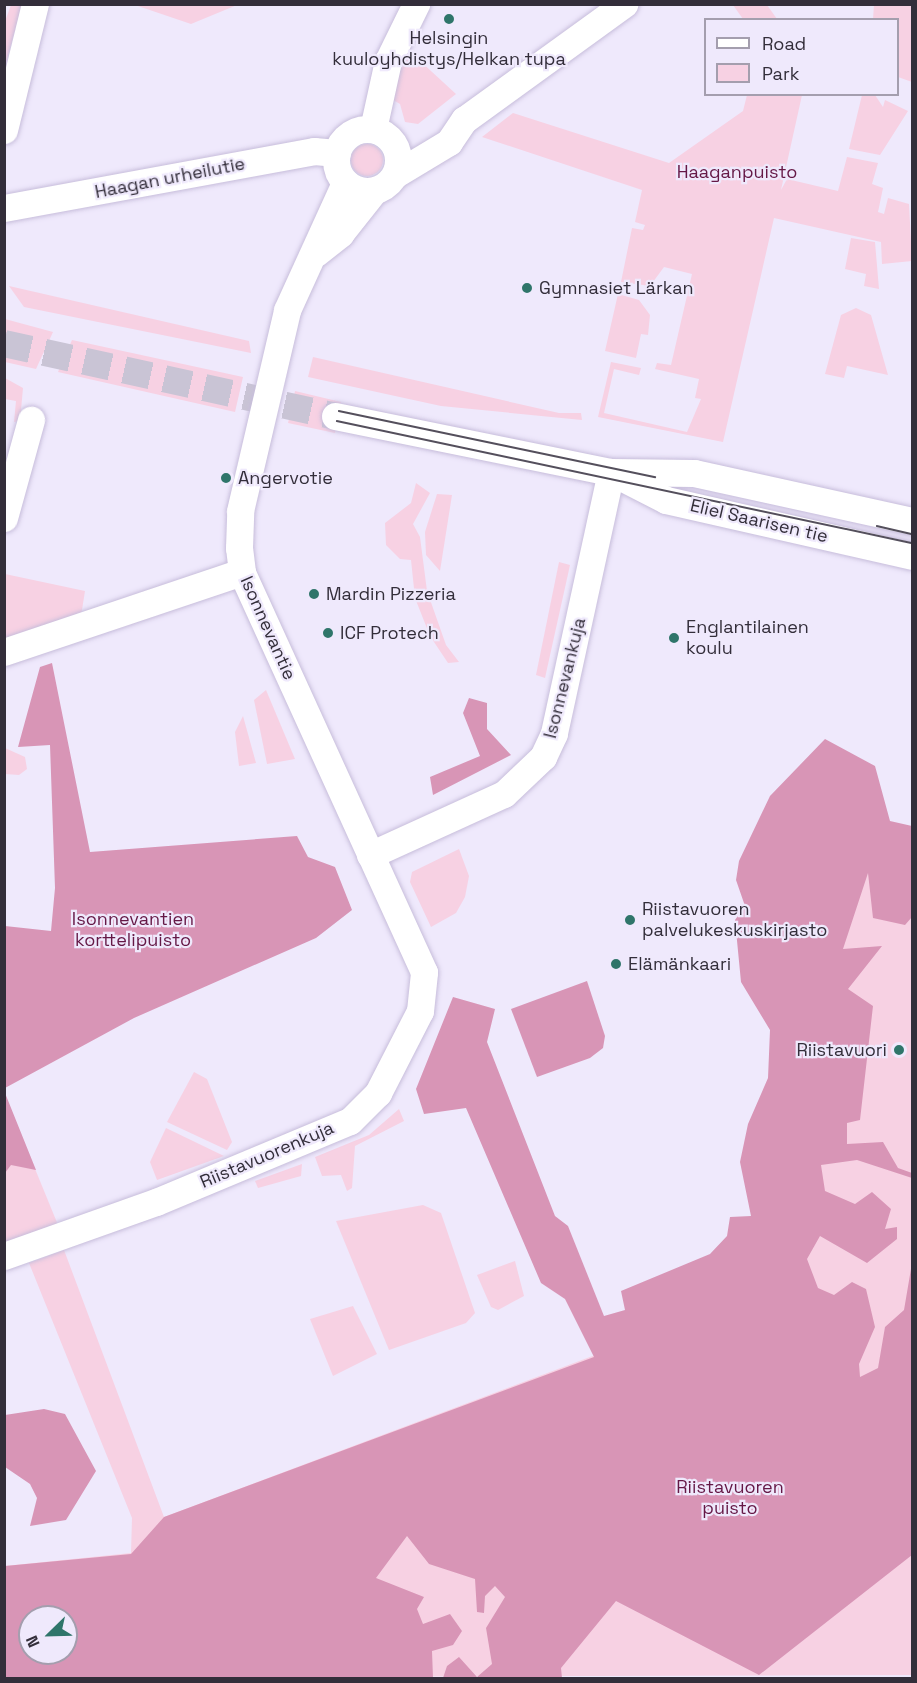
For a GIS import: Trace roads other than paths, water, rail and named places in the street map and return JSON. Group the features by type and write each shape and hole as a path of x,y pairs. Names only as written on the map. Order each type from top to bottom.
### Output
{"street":[{"path":"4,130 35,4"},
{"path":"396,160 373,129 388,61 416,4"},
{"path":"373,129 354,131 337,153 345,183 374,191 396,160 449,142 464,120 624,4"},
{"name":"Haagan urheilutie","path":"4,208 314,151 337,153"},
{"name":"Isonnevantie","path":"345,183 316,253 287,310 271,370 240,511 242,572 416,954"},
{"name":"Isonnevantie","path":"316,253 340,234 374,191"},
{"name":"Eliel Saarisen tie","path":"335,416 611,472 694,473 912,521"},
{"path":"4,518 31,420"},
{"name":"Eliel Saarisen tie","path":"611,472 666,500 912,556"},
{"name":"Isonnevankuja","path":"370,855 504,794 543,757 557,723 611,472"},
{"path":"4,652 242,572"},
{"name":"Riistavuorenkuja","path":"4,1256 156,1202 360,1114 378,1093 420,1011 424,972 416,954"}],"tunnel":[{"path":"4,343 335,416"}],"tram line":[{"path":"339,411 655,477"},
{"path":"337,421 912,543"},
{"path":"877,526 912,534"}],"place":[{"name":"Helsingin kuuloyhdistys/Helkan tupa","path":"449,19"},
{"name":"Gymnasiet Lärkan","path":"527,288"},
{"name":"Angervotie","path":"226,478"},
{"name":"Mardin Pizzeria","path":"314,594"},
{"name":"ICF Protech","path":"328,633"},
{"name":"Englantilainen koulu","path":"674,638"},
{"name":"Riistavuoren palvelukeskuskirjasto","path":"630,920"},
{"name":"Elämänkaari","path":"616,964"},
{"name":"Riistavuori","path":"899,1050"}],"park label":[{"name":"Haaganpuisto","path":"737,172"},
{"name":"Isonnevantien korttelipuisto","path":"133,930"},
{"name":"Riistavuoren puisto","path":"730,1498"}]}
